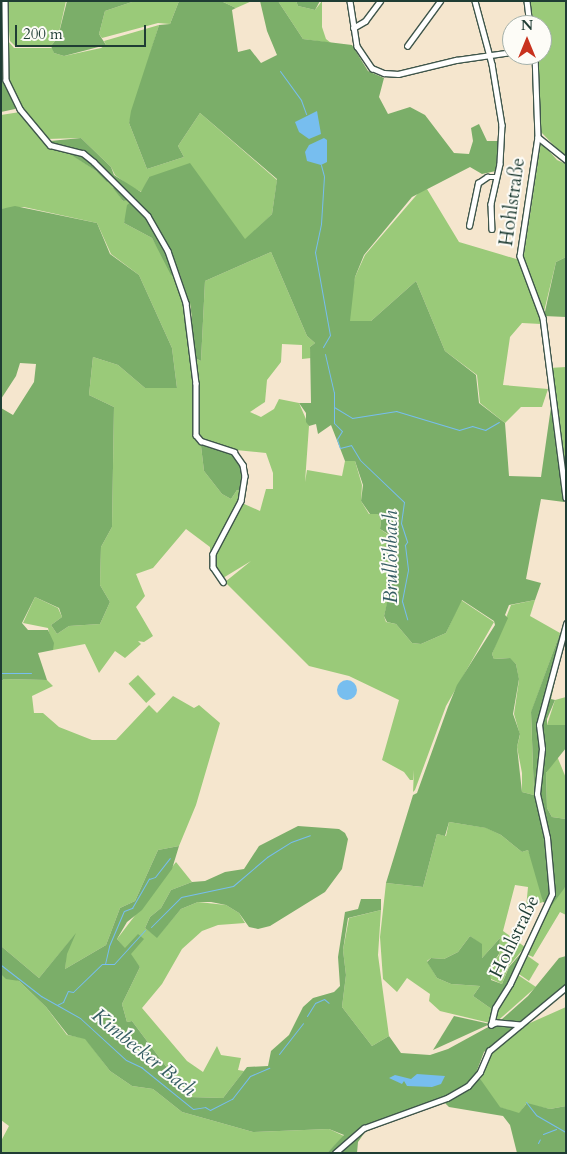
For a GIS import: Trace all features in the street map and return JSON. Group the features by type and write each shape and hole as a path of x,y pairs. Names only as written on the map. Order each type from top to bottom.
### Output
{"street":[{"path":"5,1 6,80 20,109 50,145 83,154 94,162 148,216 168,251 186,303 196,383 196,435 201,442 234,452 243,465 245,476 241,501 213,554 213,566 223,582"},
{"path":"350,1 353,28 362,56 372,68 384,73 398,74 502,53"},
{"path":"353,28 365,21 380,1"},
{"path":"407,46 440,1"},
{"path":"475,1 489,54 502,125 497,177 491,204 492,229"},
{"path":"527,1 529,15"},
{"name":"Hohlstraße","path":"535,65 538,137 520,256 543,318 566,498"},
{"path":"538,137 566,160"},
{"path":"469,226 478,183 487,177 497,177"},
{"name":"Hohlstraße","path":"521,1025 496,1022 491,1025 495,1008 510,984 552,894 545,830 537,794 542,750 539,725 566,624"},
{"path":"336,1153 364,1128 447,1098 468,1086 477,1078 489,1051 566,987"}],"green space":[{"path":"6,1 66,1 58,37 51,46 15,46 10,41"},
{"path":"67,1 135,1 105,11 99,34 106,45 64,56 54,53 51,46 58,37"},
{"path":"135,1 179,1 170,24 158,23 102,38 99,34 105,11"},
{"path":"179,1 221,1 236,8 232,10 238,52 250,49 261,63 277,55 267,31 260,1 278,1 303,39 352,45 368,71 384,78 379,97 388,114 410,107 425,115 454,153 469,154 473,141 471,128 479,124 487,141 498,141 496,171 482,174 470,167 412,197 364,255 355,277 350,321 371,321 416,281 445,351 476,375 479,403 505,423 509,476 541,477 551,407 564,502 541,499 526,579 541,583 535,600 509,605 505,615 508,618 492,654 494,659 510,658 516,664 519,679 513,714 520,734 517,747 522,792 534,795 531,712 560,633 565,635 551,699 555,700 547,719 547,725 566,725 566,748 546,773 547,808 552,817 566,819 566,886 552,905 543,902 528,850 522,852 501,835 486,828 449,822 445,836 437,834 423,887 386,883 413,795 417,793 457,685 495,625 494,621 462,600 446,633 421,644 412,643 396,624 387,622 384,616 399,549 393,537 380,529 381,521 378,514 370,514 361,501 363,485 355,461 345,461 331,425 318,434 316,424 309,426 306,422 306,413 299,403 311,403 310,347 315,343 307,336 271,252 205,281 201,361 195,358 193,344 187,340 184,322 192,319 190,303 180,297 186,293 180,275 171,275 152,238 124,223 127,205 136,198 123,201 113,188 118,182 113,177 107,182 96,171 50,141 81,138 111,167 114,175 141,192 149,177 190,163 245,239 272,214 277,179 200,113 178,146 184,157 147,169 129,123 131,111 159,25 170,24"},
{"path":"221,1 252,1 236,8"},
{"path":"278,1 296,1 298,6 315,10 322,1 322,27 326,39 331,43 303,39"},
{"path":"296,1 320,1 315,10 298,6"},
{"path":"530,1 566,1 566,158 541,132 538,65 552,65 552,15 532,15"},
{"path":"159,25 129,123 147,169 184,157 178,146 200,113 277,180 272,214 245,240 149,177 142,192 131,187 115,175 111,167 81,138 47,139 22,108 8,80 7,26 8,41 14,48 53,48 54,53 64,56 101,48 106,45 104,41"},
{"path":"2,75 16,105 15,109 1,112"},
{"path":"20,112 48,145 71,154 96,171 109,181 123,201 126,198 130,202 124,223 152,238 174,275 185,310 187,340 193,344 195,358 201,361 205,281 271,252 307,336 315,343 310,347 311,358 302,359 302,345 282,344 281,362 267,380 265,402 250,412 261,417 274,409 279,399 299,403 309,426 305,482 307,470 342,476 345,461 355,461 362,485 361,501 369,514 378,514 381,521 380,529 393,538 400,553 384,616 386,622 396,624 412,643 421,644 446,633 461,600 494,622 446,706 413,792 414,770 413,780 410,780 404,772 382,760 399,700 349,676 309,666 225,582 251,561 223,578 215,566 215,554 242,503 260,511 266,489 273,489 273,473 266,453 236,450 206,442 201,446 204,471 222,494 231,499 237,490 242,492 241,498 214,548 210,564 210,547 186,529 153,568 136,574 145,596 136,607 153,636 144,642 138,641 141,644 125,658 115,651 99,673 85,644 53,650 48,628 23,623 35,597 58,608 62,617 51,625 57,634 69,626 100,624 110,602 100,585 101,547 112,527 114,407 89,395 93,357 118,365 145,388 177,388 172,348 139,275 111,254 97,223 24,207 1,209 1,115"},
{"path":"541,142 557,160 566,164 566,257 556,262 541,324 522,323 510,337 503,385 548,389 542,407 521,407 505,423 480,403 477,375 445,351 416,281 371,321 350,321 350,302 355,277 365,255 420,191 427,189 459,242 523,261"},
{"path":"15,206 97,223 110,254 139,275 172,348 177,388 145,388 118,365 93,357 89,395 114,407 112,527 101,547 100,585 110,602 100,624 69,626 57,634 51,625 62,617 59,608 35,597 22,623 28,630 48,630 54,643 53,650 38,653 47,680 4,679 1,682 1,408 13,415 34,382 36,364 20,363 16,376 1,399 1,209"},
{"path":"566,257 566,317 544,316 556,262"},
{"path":"566,367 566,472 549,368"},
{"path":"203,444 233,453 241,466 242,492 237,490 231,499 222,494 204,471 201,446"},
{"path":"535,600 530,616 560,633 531,713 534,795 522,792 522,773 517,747 520,735 514,714 519,680 516,664 509,658 494,659 492,654 511,605"},
{"path":"138,675 156,694 146,703 128,684"},
{"path":"4,679 47,680 53,686 32,696 34,713 43,713 59,727 92,740 116,740 149,705 157,713 173,696 194,708 199,705 220,723 196,805 179,846 158,850 135,901 120,908 106,945 65,969 66,954 74,936 39,978 1,946 1,682"},
{"path":"566,697 566,725 547,725 555,700"},
{"path":"557,756 566,778 566,819 552,817 547,808 546,773"},
{"path":"449,822 487,828 501,835 522,852 528,850 538,875 543,902 526,908 528,887 515,885 503,931 525,947 509,966 502,984 491,979 489,967 499,955 500,938 482,958 482,945 470,936 458,952 444,959 431,958 427,961 437,978 451,984 480,986 473,996 493,1010 490,1023 440,1011 429,1001 430,994 407,978 397,992 383,979 380,937 386,883 423,887 437,834 446,836"},
{"path":"298,826 339,829 345,833 348,839 342,869 325,892 270,926 258,929 249,927 239,913 226,905 211,902 198,902 181,909 157,938 145,928 150,917 161,908 171,890 192,882 205,881 225,872 244,869 259,846"},
{"path":"179,846 172,869 142,910 127,922 117,939 125,948 138,934 144,939 131,954 140,967 122,1004 127,1022 132,1021 189,1097 223,1098 247,1067 268,1066 271,1051 289,1035 303,1007 313,998 334,992 340,986 338,957 345,912 358,909 361,899 381,899 381,910 348,918 343,950 346,975 342,1007 372,1046 389,1036 401,1053 430,1055 448,1049 501,1020 528,996 559,958 566,956 566,985 484,1052 476,1073 500,1107 519,1113 527,1103 550,1109 566,1106 566,1153 517,1153 510,1125 503,1116 449,1107 443,1101 365,1132 358,1142 357,1153 327,1153 344,1135 329,1129 253,1132 182,1112 153,1089 132,1086 110,1071 85,1039 68,1035 46,1007 19,981 6,979 1,974 1,946 39,978 76,933 67,954 65,969 106,945 120,908 135,901 158,850"},
{"path":"176,862 192,882 171,890 161,908 150,917 145,928 157,937 181,909 198,902 226,905 239,913 245,923 218,925 202,931 182,949 162,984 142,1008 187,1061 203,1072 217,1046 221,1055 241,1058 238,1070 244,1071 223,1098 189,1097 132,1021 127,1022 122,1004 140,967 117,939"},
{"path":"566,886 566,915 560,912 533,957 524,953 549,904"},
{"path":"381,910 378,955 389,1036 372,1046 342,1007 346,975 343,950 349,918"},
{"path":"470,936 482,944 482,958 500,938 499,954 490,967 491,980 502,984 509,967 522,952 510,983 493,1010 473,996 480,986 451,984 437,978 427,962 431,958 444,959 458,952"},
{"path":"525,954 539,964 529,981 516,972"},
{"path":"515,973 536,987 494,1024 494,1014"},
{"path":"1,974 19,981 46,1007 67,1035 85,1038 110,1071 132,1086 153,1089 182,1112 253,1132 329,1129 344,1136 327,1153 1,1153 1,1141 9,1126 1,1120"},
{"path":"566,1007 566,1106 550,1109 526,1104 519,1114 499,1107 480,1080 488,1054 521,1027"},
{"path":"454,1016 490,1024 433,1050"}],"water":[{"path":"317,111 321,134 309,139 299,132 295,122"},
{"path":"324,138 327,140 327,162 321,165 307,161 305,152 309,145"},
{"path":"347,680 354,683 357,690 354,697 347,700 340,697 337,690 340,683"},
{"path":"417,1074 445,1076 441,1084 432,1087 407,1086 404,1081 402,1084 389,1078 395,1075 411,1079"}],"waterway":[{"name":"Brullöhbach","path":"280,71 301,100 306,114"},
{"name":"Brullöhbach","path":"321,165 324,176 321,224 315,252 330,335 323,347"},
{"name":"Brullöhbach","path":"325,354 334,392 334,423 342,431 337,439 340,448 351,445 360,460 404,502 401,523 407,542 405,545 408,570 402,601 407,619"},
{"path":"334,407 352,418 396,411 459,430 472,426 485,430 499,422"},
{"path":"1,673 31,673"},
{"path":"151,927 181,897 233,886 267,857 291,842 310,835"},
{"path":"105,964 109,946 124,911 132,908 149,879 155,877 170,858"},
{"path":"57,1005 63,1002 68,991 73,992 102,964 114,964 145,930"},
{"name":"Kimbecker Bach","path":"1,965 41,996 80,1018 126,1060 141,1067 193,1109 205,1107 210,1110 232,1099 250,1076 269,1068"},
{"path":"307,1016 315,1003 324,999 329,1003"},
{"path":"279,1054 303,1023"},
{"path":"526,1102 536,1115 566,1132"},
{"path":"543,1134 556,1129"},
{"path":"538,1143 540,1139"}]}
